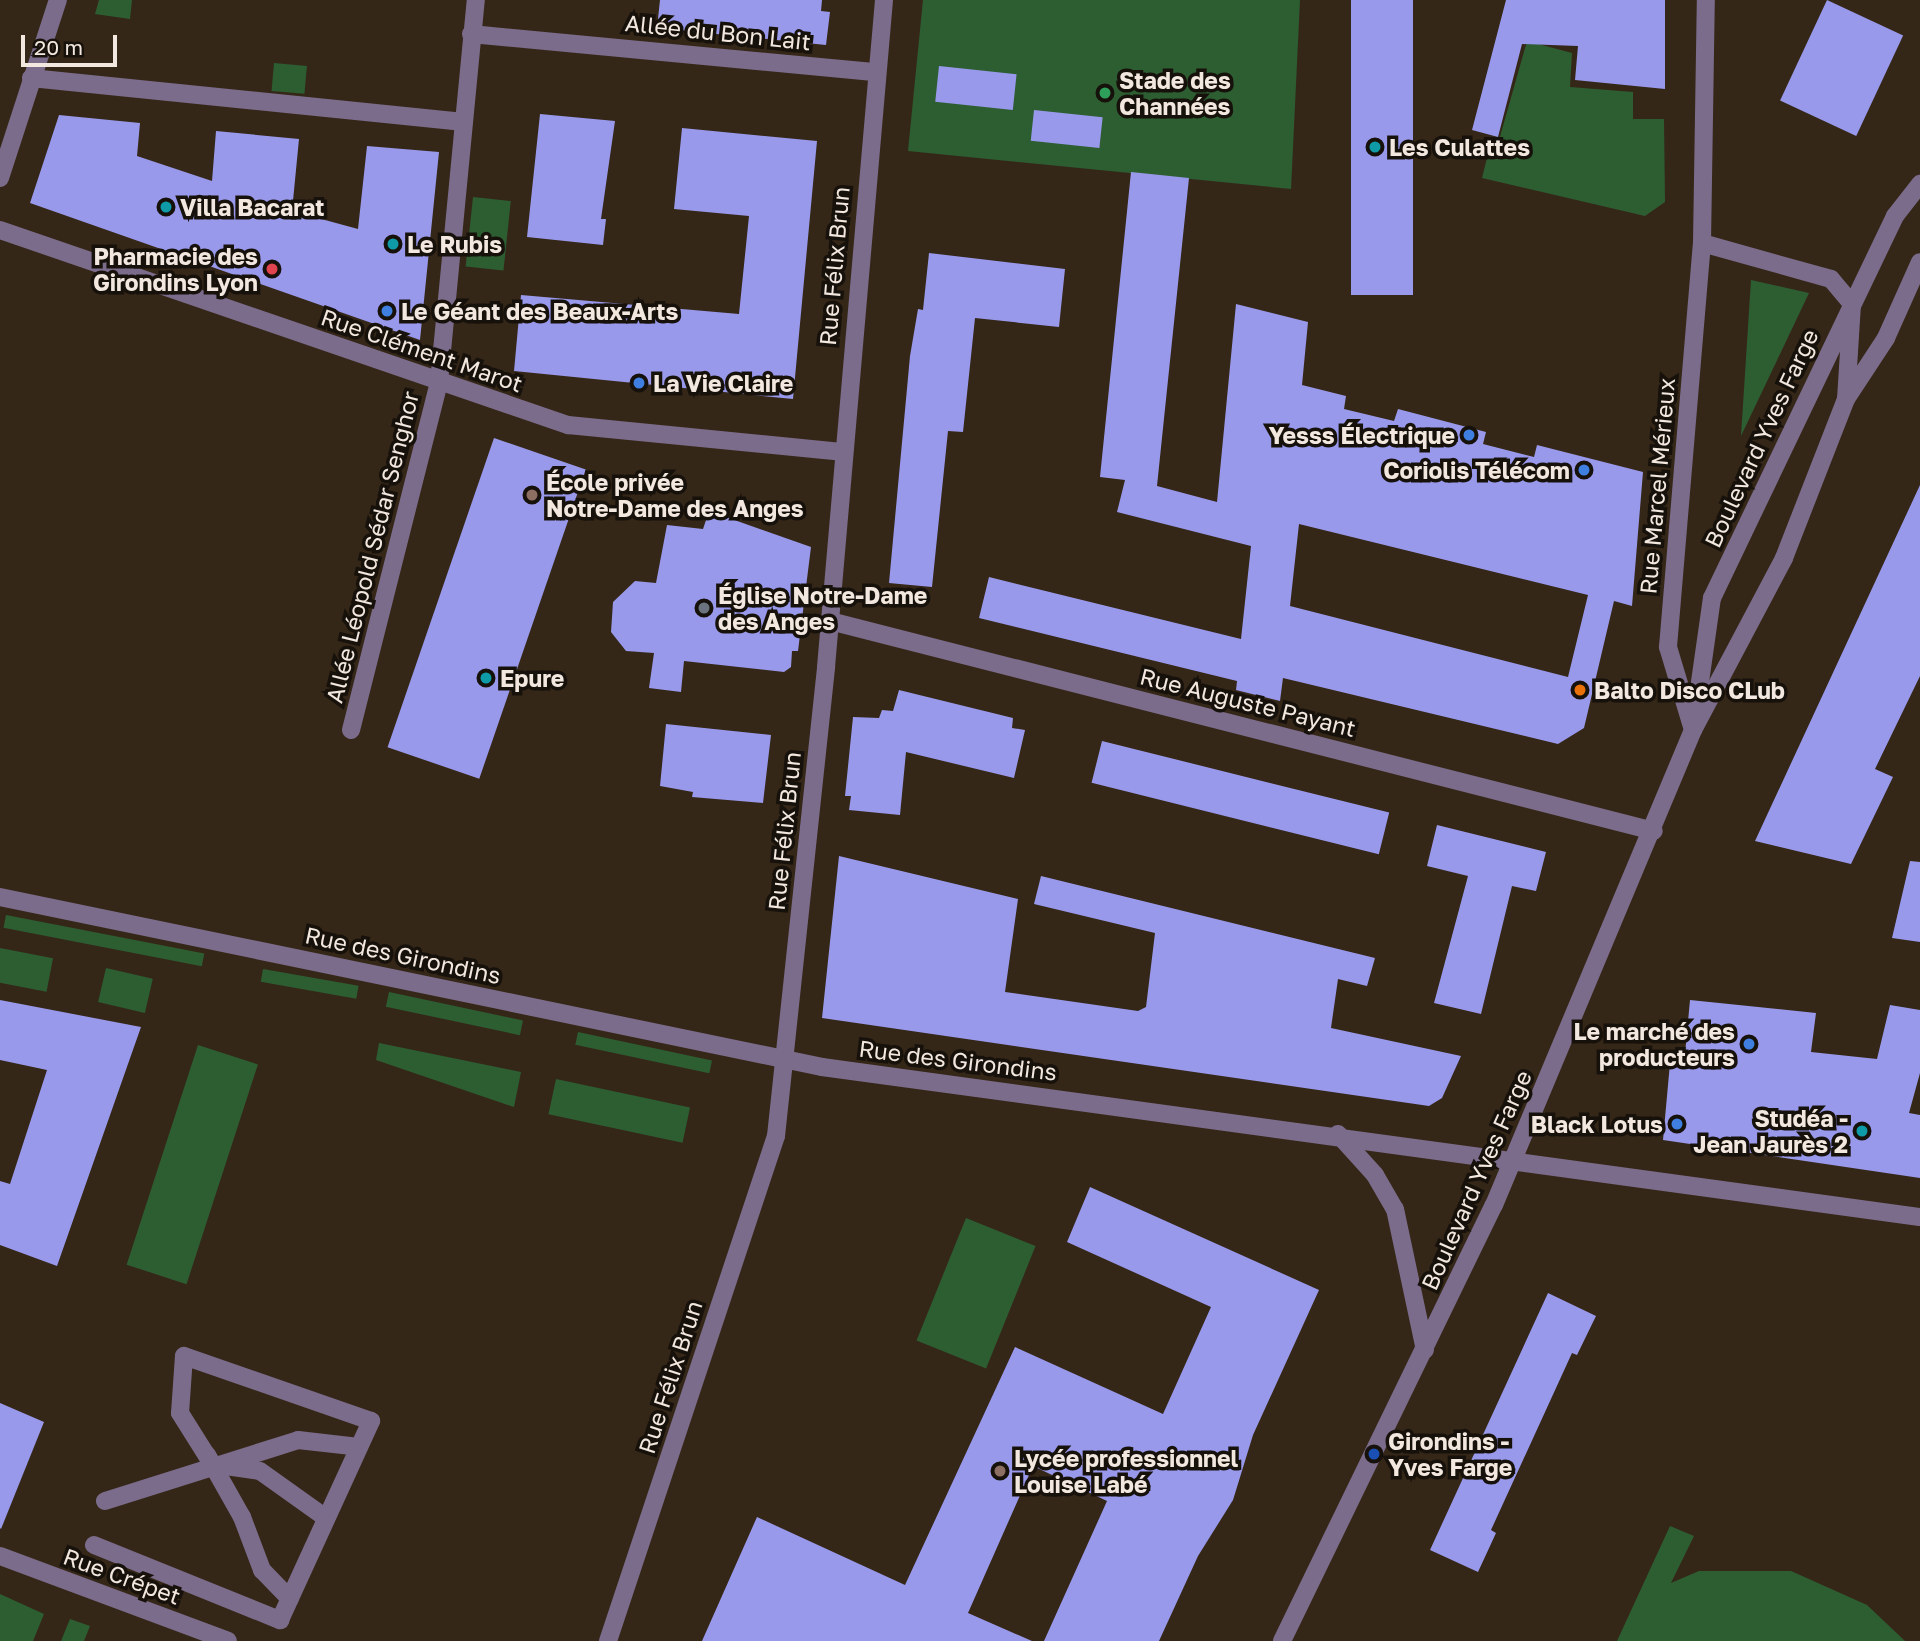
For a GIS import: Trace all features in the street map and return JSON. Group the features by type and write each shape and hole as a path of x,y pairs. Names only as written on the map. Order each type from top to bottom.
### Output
{"street":[{"path":"0,178 58,0"},
{"name":"Allée Léopold Sédar Senghor","path":"351,730 439,382 475,0"},
{"name":"Rue Félix Brun","path":"608,1641 776,1136 830,621 842,452 884,0"},
{"name":"Rue Marcel Mérieux","path":"1693,730 1668,647 1702,243 1706,0"},
{"name":"Allée du Bon Lait","path":"471,34 876,72"},
{"path":"31,78 464,122"},
{"name":"Boulevard Yves Farge","path":"1693,730 1712,598 1895,216 1920,184"},
{"name":"Rue Clément Marot","path":"0,230 568,425 842,452"},
{"path":"1702,243 1831,279 1852,304 1846,399"},
{"name":"Boulevard Yves Farge","path":"1282,1641 1515,1160 1654,831 1693,730 1784,558 1846,399 1886,338 1920,262"},
{"name":"Rue Auguste Payant","path":"830,621 1654,831"},
{"name":"Rue des Girondins","path":"0,897 783,1057 1920,1217"},
{"path":"1338,1134 1375,1175 1395,1209 1425,1350"},
{"path":"94,1545 280,1620 290,1599 371,1420 184,1356 180,1413 242,1517 262,1570 290,1599"},
{"path":"104,1501 207,1457 298,1440 359,1447"},
{"path":"207,1457 260,1471 326,1518"},
{"name":"Rue Crépet","path":"0,1556 228,1641"}],"green space":[{"path":"99,0 132,0 130,19 95,14"},
{"name":"Stade des Channées","path":"923,0 1300,0 1291,189 908,151"},
{"path":"1527,41 1572,53 1570,87 1633,92 1633,119 1664,119 1665,202 1645,216 1482,178 1487,158 1494,158"},
{"path":"274,63 307,66 304,94 272,91"},
{"path":"473,197 511,201 503,271 466,267"},
{"path":"1751,280 1809,293 1741,436"},
{"path":"6,915 204,954 202,966 4,928"},
{"path":"0,948 53,958 47,992 0,983"},
{"path":"106,968 153,979 145,1013 98,1002"},
{"path":"263,969 359,986 356,999 261,982"},
{"path":"389,992 523,1020 520,1035 386,1007"},
{"path":"578,1032 712,1060 709,1073 575,1045"},
{"path":"379,1043 521,1072 514,1107 376,1060"},
{"path":"198,1045 258,1064 187,1284 127,1265"},
{"path":"556,1079 690,1107 683,1143 549,1114"},
{"path":"966,1218 1036,1246 986,1368 917,1340"},
{"path":"1670,1526 1694,1536 1671,1583 1699,1571 1791,1571 1867,1605 1905,1641 1617,1641"},
{"path":"0,1594 44,1614 33,1641 0,1641"},
{"path":"70,1619 90,1626 84,1641 61,1641"}],"building":[{"path":"660,0 822,0 821,11 830,12 826,45 657,28"},
{"name":"Les Culattes","path":"1351,0 1413,0 1413,295 1351,295"},
{"path":"1506,0 1665,0 1665,89 1575,80 1578,46 1522,44 1498,137 1472,130"},
{"path":"1827,0 1903,35 1856,136 1780,101"},
{"path":"939,66 1017,74 1013,110 935,102"},
{"path":"1034,110 1103,117 1099,148 1031,141"},
{"path":"540,114 615,121 601,219 606,219 603,245 527,237"},
{"name":"Villa Bacarat","path":"59,115 140,123 137,156 212,181 216,131 299,139 292,211 358,229 367,146 439,152 420,340 30,203"},
{"path":"682,128 817,141 793,399 514,371 521,295 739,314 749,216 674,209"},
{"path":"1131,172 1189,178 1157,486 1217,502 1236,304 1308,322 1302,385 1346,396 1344,409 1394,421 1398,409 1486,432 1483,444 1534,457 1537,445 1643,472 1632,606 1614,601 1584,728 1558,744 1283,678 1280,701 1236,690 1237,681 979,618 989,577 1241,639 1251,546 1117,512 1125,480 1100,477","holes":["1299,524 1588,595 1568,677 1290,606"]},
{"path":"929,253 1065,269 1059,327 975,318 963,432 948,431 932,587 889,583 910,356 918,309 923,310"},
{"name":"Epure","path":"494,438 586,470 479,779 388,747"},
{"path":"1920,485 1920,676 1875,769 1893,777 1851,864 1755,841"},
{"name":"Église Notre-Dame des Anges","path":"709,511 811,547 798,651 792,651 791,667 784,672 684,661 681,692 649,688 654,653 626,651 611,632 613,602 635,581 656,583 667,525 703,529"},
{"path":"899,690 1013,718 1012,728 1025,730 1014,778 906,752 900,815 849,810 851,796 845,796 853,717 879,718 882,710 893,711"},
{"path":"666,724 771,735 763,803 692,797 693,792 660,786"},
{"path":"1102,741 1389,813 1379,854 1092,783"},
{"path":"1437,825 1546,852 1536,891 1512,886 1481,1014 1434,1003 1468,876 1427,866"},
{"path":"839,856 1018,899 1005,992 1138,1011 1146,1007 1155,933 1034,904 1041,876 1375,958 1367,986 1338,979 1331,1028 1461,1056 1442,1098 1429,1106 822,1018"},
{"path":"1910,861 1920,862 1920,942 1892,938"},
{"path":"0,1000 141,1027 57,1266 0,1245 0,1181 10,1184 47,1070 0,1060"},
{"path":"1690,1000 1816,1013 1811,1052 1877,1059 1890,1005 1920,1010 1920,1073 1909,1113 1920,1115 1920,1178 1663,1140 1671,1052 1685,1054"},
{"path":"1090,1187 1319,1290 1253,1435 1233,1500 1198,1556 1159,1641 1044,1641 1107,1501 1033,1466 968,1613 1032,1641 702,1641 757,1517 905,1585 1015,1347 1163,1414 1211,1307 1067,1242"},
{"path":"1548,1293 1596,1316 1577,1355 1572,1353 1491,1530 1496,1533 1478,1572 1430,1550"},
{"path":"0,1403 44,1422 1,1529 0,1528"}],"place":[{"name":"Stade des Channées","path":"1105,93"},
{"name":"Les Culattes","path":"1375,147"},
{"name":"Villa Bacarat","path":"166,207"},
{"name":"Le Rubis","path":"393,244"},
{"name":"Pharmacie des Girondins Lyon","path":"272,269"},
{"name":"Le Géant des Beaux-Arts","path":"387,311"},
{"name":"La Vie Claire","path":"639,383"},
{"name":"Yesss Électrique","path":"1469,435"},
{"name":"Coriolis Télécom","path":"1584,470"},
{"name":"École privée Notre-Dame des Anges","path":"532,495"},
{"name":"Église Notre-Dame des Anges","path":"704,608"},
{"name":"Epure","path":"486,678"},
{"name":"Balto Disco CLub","path":"1580,690"},
{"name":"Le marché des producteurs","path":"1749,1044"},
{"name":"Black Lotus","path":"1677,1124"},
{"name":"Studéa - Jean Jaurès 2","path":"1862,1131"},
{"name":"Girondins - Yves Farge","path":"1374,1454"},
{"name":"Lycée professionnel Louise Labé","path":"1000,1471"}]}
